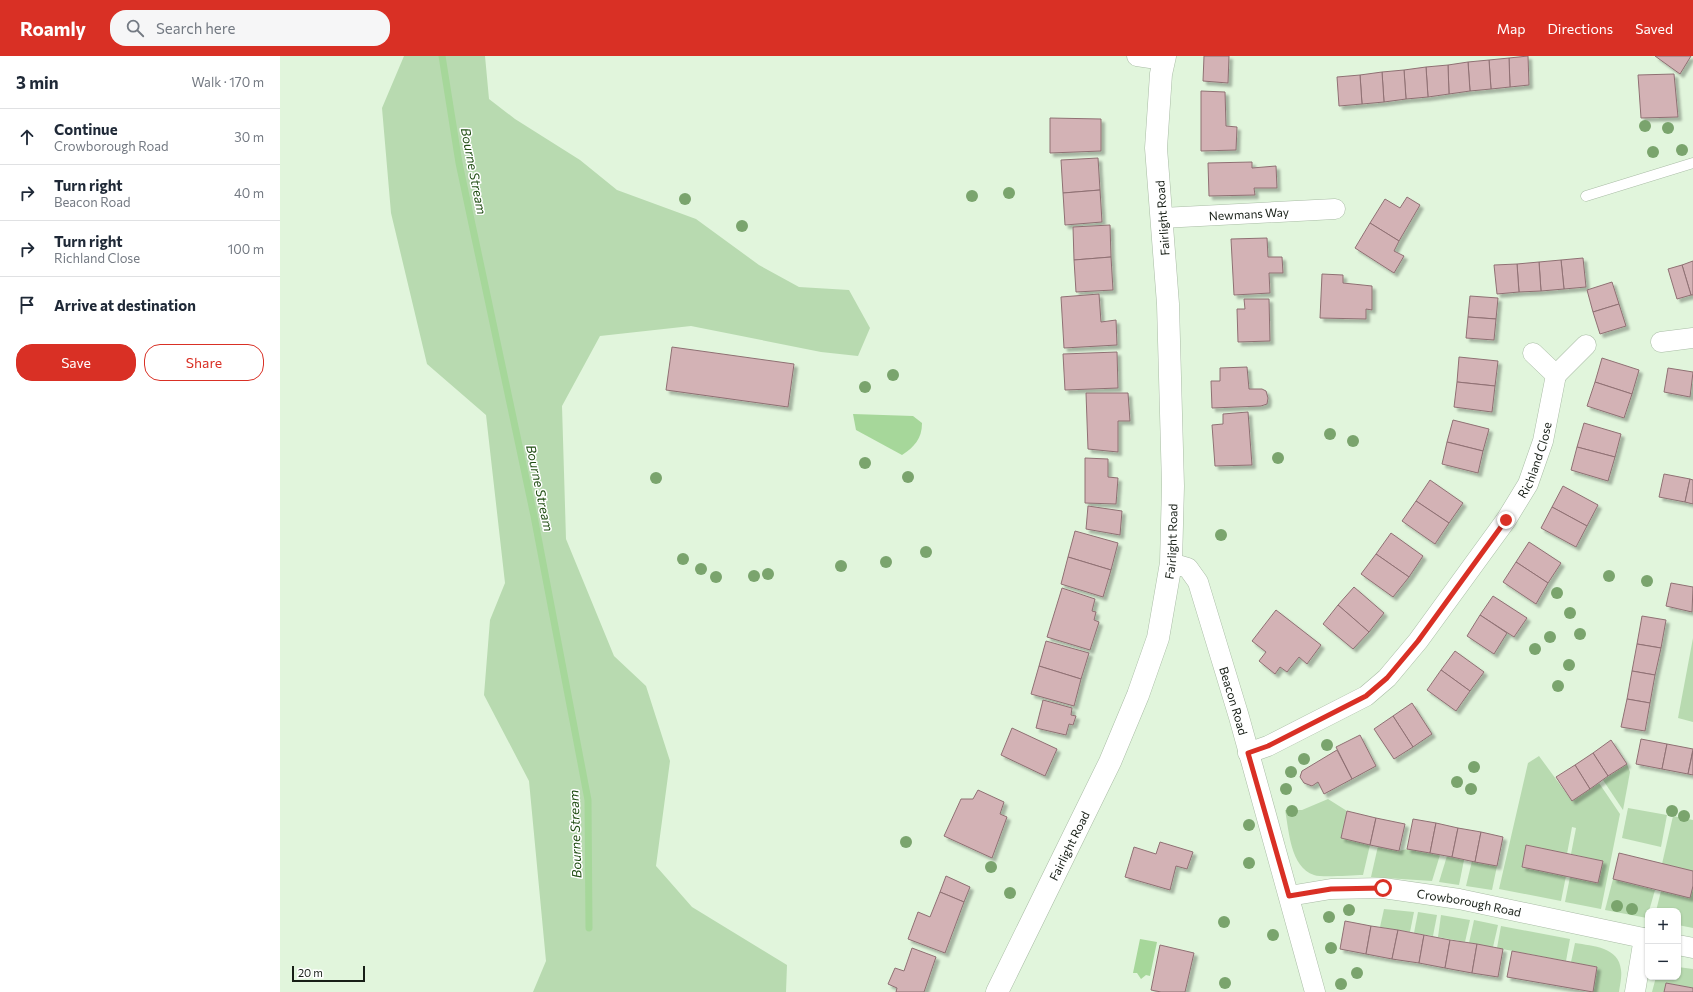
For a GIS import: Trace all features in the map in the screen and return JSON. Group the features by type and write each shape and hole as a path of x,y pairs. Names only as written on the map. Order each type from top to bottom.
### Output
{"street":[{"path":"1137,56 1164,58"},
{"name":"Fairlight Road","path":"997,992 1110,762 1135,703 1158,638 1171,563 1172,462 1168,304 1156,148 1161,74 1164,58"},
{"name":"Newmans Way","path":"1162,218 1335,210"},
{"path":"1661,342 1693,338"},
{"path":"1533,353 1556,375 1586,345"},
{"name":"Richland Close","path":"1248,753 1268,746 1366,696 1387,678 1418,641 1506,520 1528,484 1543,441 1556,375"},
{"name":"Beacon Road","path":"1171,563 1188,568 1198,582 1289,896 1315,992"},
{"name":"Crowborough Road","path":"1289,896 1331,889 1383,888 1459,899 1645,938"},
{"path":"1635,992 1645,943"},
{"path":"1681,946 1693,948"}],"lane":[{"path":"1586,196 1693,163"}],"shaded area":[{"path":"404,56 485,56 489,99 515,119 580,160 617,190 696,219 759,265 799,287 849,290 870,328 858,356 821,352 691,326 600,336 562,406 566,539 614,656 646,686 670,761 656,866 692,907 787,965 786,992 533,992 546,961 529,781 484,695 490,620 505,583 486,415 427,364 391,213 382,108"},
{"path":"853,414 913,416 922,423 921,434 914,446 902,455 856,430"},
{"path":"1693,638 1693,722 1678,718"},
{"path":"1539,756 1572,801 1599,783 1620,814 1601,909 1565,902 1570,877 1598,883 1603,861 1571,854 1576,828 1572,827 1567,854 1526,845 1522,867 1566,876 1561,901 1499,889 1528,763"},
{"path":"1627,764 1630,772 1623,810 1603,780"},
{"path":"1328,799 1347,811 1341,838 1370,845 1363,875 1314,875 1306,871 1295,856 1285,810 1302,810"},
{"path":"1628,808 1667,815 1661,847 1622,838"},
{"path":"1673,816 1693,820 1693,871 1662,864"},
{"path":"1378,846 1399,851 1407,849 1440,855 1432,881 1371,877"},
{"path":"1447,856 1464,860 1459,885 1439,882"},
{"path":"1472,861 1497,866 1492,890 1466,886"},
{"path":"1613,879 1655,890 1650,908 1645,908 1645,918 1605,910"},
{"path":"1693,886 1693,928 1681,926 1681,908 1657,908 1661,891"},
{"path":"1384,909 1414,912 1410,932 1380,927"},
{"path":"1418,912 1437,915 1433,936 1414,933"},
{"path":"1441,915 1470,920 1465,942 1438,937"},
{"path":"1474,920 1498,925 1493,947 1469,943"},
{"path":"1501,926 1570,939 1566,961 1497,948"},
{"path":"1140,939 1157,942 1150,976 1146,975 1141,979 1137,973 1133,973"},
{"path":"1575,943 1604,949 1616,956 1621,972 1619,992 1593,992 1597,967 1571,962"},
{"path":"1681,967 1693,969 1693,988 1666,983 1664,992 1652,992 1655,980 1681,980"}],"building":[{"path":"1204,56 1229,56 1228,83 1203,81"},
{"path":"1528,56 1529,85 1510,87 1509,58"},
{"path":"1655,56 1691,56 1680,74"},
{"path":"1509,58 1510,87 1491,89 1489,60"},
{"path":"1489,60 1491,89 1470,91 1468,62"},
{"path":"1468,62 1470,91 1449,94 1448,65"},
{"path":"1448,65 1449,94 1428,97 1426,67"},
{"path":"1426,67 1428,97 1406,99 1404,70"},
{"path":"1404,70 1406,99 1384,102 1382,72"},
{"path":"1382,72 1384,102 1362,104 1360,75"},
{"path":"1674,74 1678,117 1641,118 1638,75"},
{"path":"1360,75 1362,104 1339,106 1337,77"},
{"path":"1201,91 1225,92 1226,126 1237,127 1236,150 1201,151"},
{"path":"1050,118 1101,119 1101,151 1050,153"},
{"path":"1098,158 1100,190 1063,193 1061,160"},
{"path":"1252,162 1252,168 1276,166 1277,188 1254,188 1255,195 1209,196 1208,163"},
{"path":"1100,190 1102,222 1065,225 1063,193"},
{"path":"1407,197 1420,205 1399,241 1370,223 1385,199 1400,208"},
{"path":"1370,223 1399,241 1394,251 1404,256 1394,273 1355,248"},
{"path":"1110,225 1111,257 1074,260 1073,227"},
{"path":"1267,238 1268,257 1282,257 1283,273 1269,273 1270,293 1234,295 1231,239"},
{"path":"1111,257 1113,290 1076,292 1074,260"},
{"path":"1583,258 1586,287 1564,289 1561,260"},
{"path":"1561,260 1564,289 1541,291 1539,262"},
{"path":"1693,261 1693,295 1691,295 1682,265"},
{"path":"1539,262 1541,291 1519,292 1517,264"},
{"path":"1517,264 1519,292 1497,294 1494,265"},
{"path":"1682,265 1691,295 1677,299 1668,269"},
{"path":"1322,274 1343,275 1343,283 1372,286 1372,310 1366,309 1366,319 1320,318"},
{"path":"1612,282 1619,304 1593,312 1587,290"},
{"path":"1099,294 1101,322 1116,320 1117,345 1064,348 1061,297"},
{"path":"1470,296 1498,298 1496,319 1468,317"},
{"path":"1244,299 1269,299 1270,341 1238,342 1237,309 1245,309"},
{"path":"1619,304 1626,326 1600,334 1593,312"},
{"path":"1468,317 1496,319 1494,340 1466,338"},
{"path":"672,347 794,364 788,407 666,390"},
{"path":"1117,352 1118,388 1065,390 1063,354"},
{"path":"1459,357 1498,361 1495,386 1457,382"},
{"path":"1602,358 1639,370 1632,394 1595,382"},
{"path":"1247,367 1249,389 1262,389 1266,391 1268,398 1267,404 1261,406 1212,408 1211,381 1220,381 1220,368"},
{"path":"1668,368 1693,372 1690,397 1664,392"},
{"path":"1457,382 1495,386 1492,412 1454,407"},
{"path":"1595,382 1632,394 1624,418 1587,406"},
{"path":"1086,393 1128,393 1130,421 1118,421 1118,452 1088,449"},
{"path":"1248,412 1252,465 1215,466 1212,425 1223,424 1223,414"},
{"path":"1453,420 1489,429 1483,451 1447,442"},
{"path":"1584,423 1621,434 1615,457 1577,447"},
{"path":"1447,442 1483,451 1478,473 1442,464"},
{"path":"1577,447 1615,457 1608,481 1571,470"},
{"path":"1085,458 1108,459 1108,477 1118,478 1116,504 1085,503"},
{"path":"1664,474 1690,479 1685,502 1659,497"},
{"path":"1690,479 1693,480 1693,504 1685,502"},
{"path":"1430,480 1463,503 1449,523 1416,501"},
{"path":"1563,486 1598,505 1587,526 1552,507"},
{"path":"1416,501 1449,523 1435,544 1402,521"},
{"path":"1088,506 1122,511 1120,535 1086,529"},
{"path":"1552,507 1587,526 1576,547 1541,528"},
{"path":"1075,531 1118,543 1111,570 1068,557"},
{"path":"1391,533 1423,556 1409,577 1376,554"},
{"path":"1529,542 1561,563 1548,583 1516,562"},
{"path":"1376,554 1409,577 1393,597 1361,574"},
{"path":"1068,557 1111,570 1103,597 1061,584"},
{"path":"1516,562 1548,583 1536,604 1503,582"},
{"path":"1671,583 1693,587 1692,612 1666,606"},
{"path":"1354,587 1384,613 1369,632 1338,605"},
{"path":"1062,588 1095,599 1092,611 1096,612 1094,620 1099,622 1090,650 1047,637"},
{"path":"1493,596 1527,618 1514,637 1480,615"},
{"path":"1338,605 1369,632 1353,649 1323,624"},
{"path":"1276,610 1321,645 1307,664 1299,657 1287,672 1280,667 1275,674 1259,661 1266,652 1252,641"},
{"path":"1480,615 1507,633 1494,654 1467,636"},
{"path":"1642,616 1666,620 1661,648 1637,644"},
{"path":"1046,641 1089,653 1081,679 1039,666"},
{"path":"1637,644 1661,648 1655,675 1632,671"},
{"path":"1455,651 1484,672 1470,691 1441,670"},
{"path":"1039,666 1081,679 1074,706 1031,694"},
{"path":"1441,670 1470,691 1456,711 1427,690"},
{"path":"1632,671 1655,675 1650,703 1627,699"},
{"path":"1627,699 1650,703 1645,731 1621,727"},
{"path":"1043,700 1072,708 1071,715 1076,716 1073,725 1069,724 1066,735 1036,728"},
{"path":"1412,703 1432,734 1413,747 1393,716"},
{"path":"1393,716 1413,747 1394,759 1374,729"},
{"path":"1012,728 1057,749 1045,776 1001,755"},
{"path":"1360,735 1376,766 1352,779 1336,747"},
{"path":"1641,739 1667,744 1662,769 1636,764"},
{"path":"1611,740 1627,764 1608,776 1593,753"},
{"path":"1667,744 1693,749 1688,774 1662,769"},
{"path":"1337,750 1352,779 1324,794 1318,782 1312,786 1304,783 1300,777 1302,771"},
{"path":"1693,751 1693,775 1688,774"},
{"path":"1593,753 1608,776 1590,789 1575,765"},
{"path":"1575,765 1590,789 1572,801 1556,777"},
{"path":"978,790 1004,802 1000,814 1007,817 992,858 944,836 961,799 973,799"},
{"path":"1347,811 1376,818 1370,845 1341,838"},
{"path":"1376,818 1405,824 1399,851 1370,845"},
{"path":"1413,819 1436,823 1430,853 1407,849"},
{"path":"1436,823 1458,828 1452,857 1430,853"},
{"path":"1458,828 1481,832 1475,862 1452,857"},
{"path":"1481,832 1503,837 1497,866 1475,862"},
{"path":"1160,842 1193,852 1187,869 1176,866 1170,890 1125,877 1134,847 1156,854"},
{"path":"1526,845 1603,861 1598,883 1522,867"},
{"path":"1619,853 1693,871 1693,886 1690,898 1613,879"},
{"path":"946,876 970,887 964,902 940,892"},
{"path":"940,892 964,902 945,953 908,939 918,912 930,917"},
{"path":"1345,921 1371,926 1366,954 1340,949"},
{"path":"1371,926 1398,930 1392,959 1366,954"},
{"path":"1398,930 1424,935 1419,963 1392,959"},
{"path":"1424,935 1450,940 1445,968 1419,963"},
{"path":"1450,940 1477,944 1472,973 1445,968"},
{"path":"1477,944 1503,949 1498,977 1472,973"},
{"path":"1160,945 1194,953 1185,992 1161,992 1151,990"},
{"path":"912,948 936,957 924,992 896,992 897,988 888,984 895,968 904,971"},
{"path":"1512,951 1597,967 1593,992 1507,977"},
{"path":"1666,983 1693,988 1693,992 1664,992"}],"waterway":[{"name":"Bourne Stream","path":"442,56 459,163 534,516 588,800 589,928"}],"route":[{"path":"1383,888 1331,889 1289,896 1248,753 1268,746 1366,696 1387,678 1443,608 1506,520"}]}
